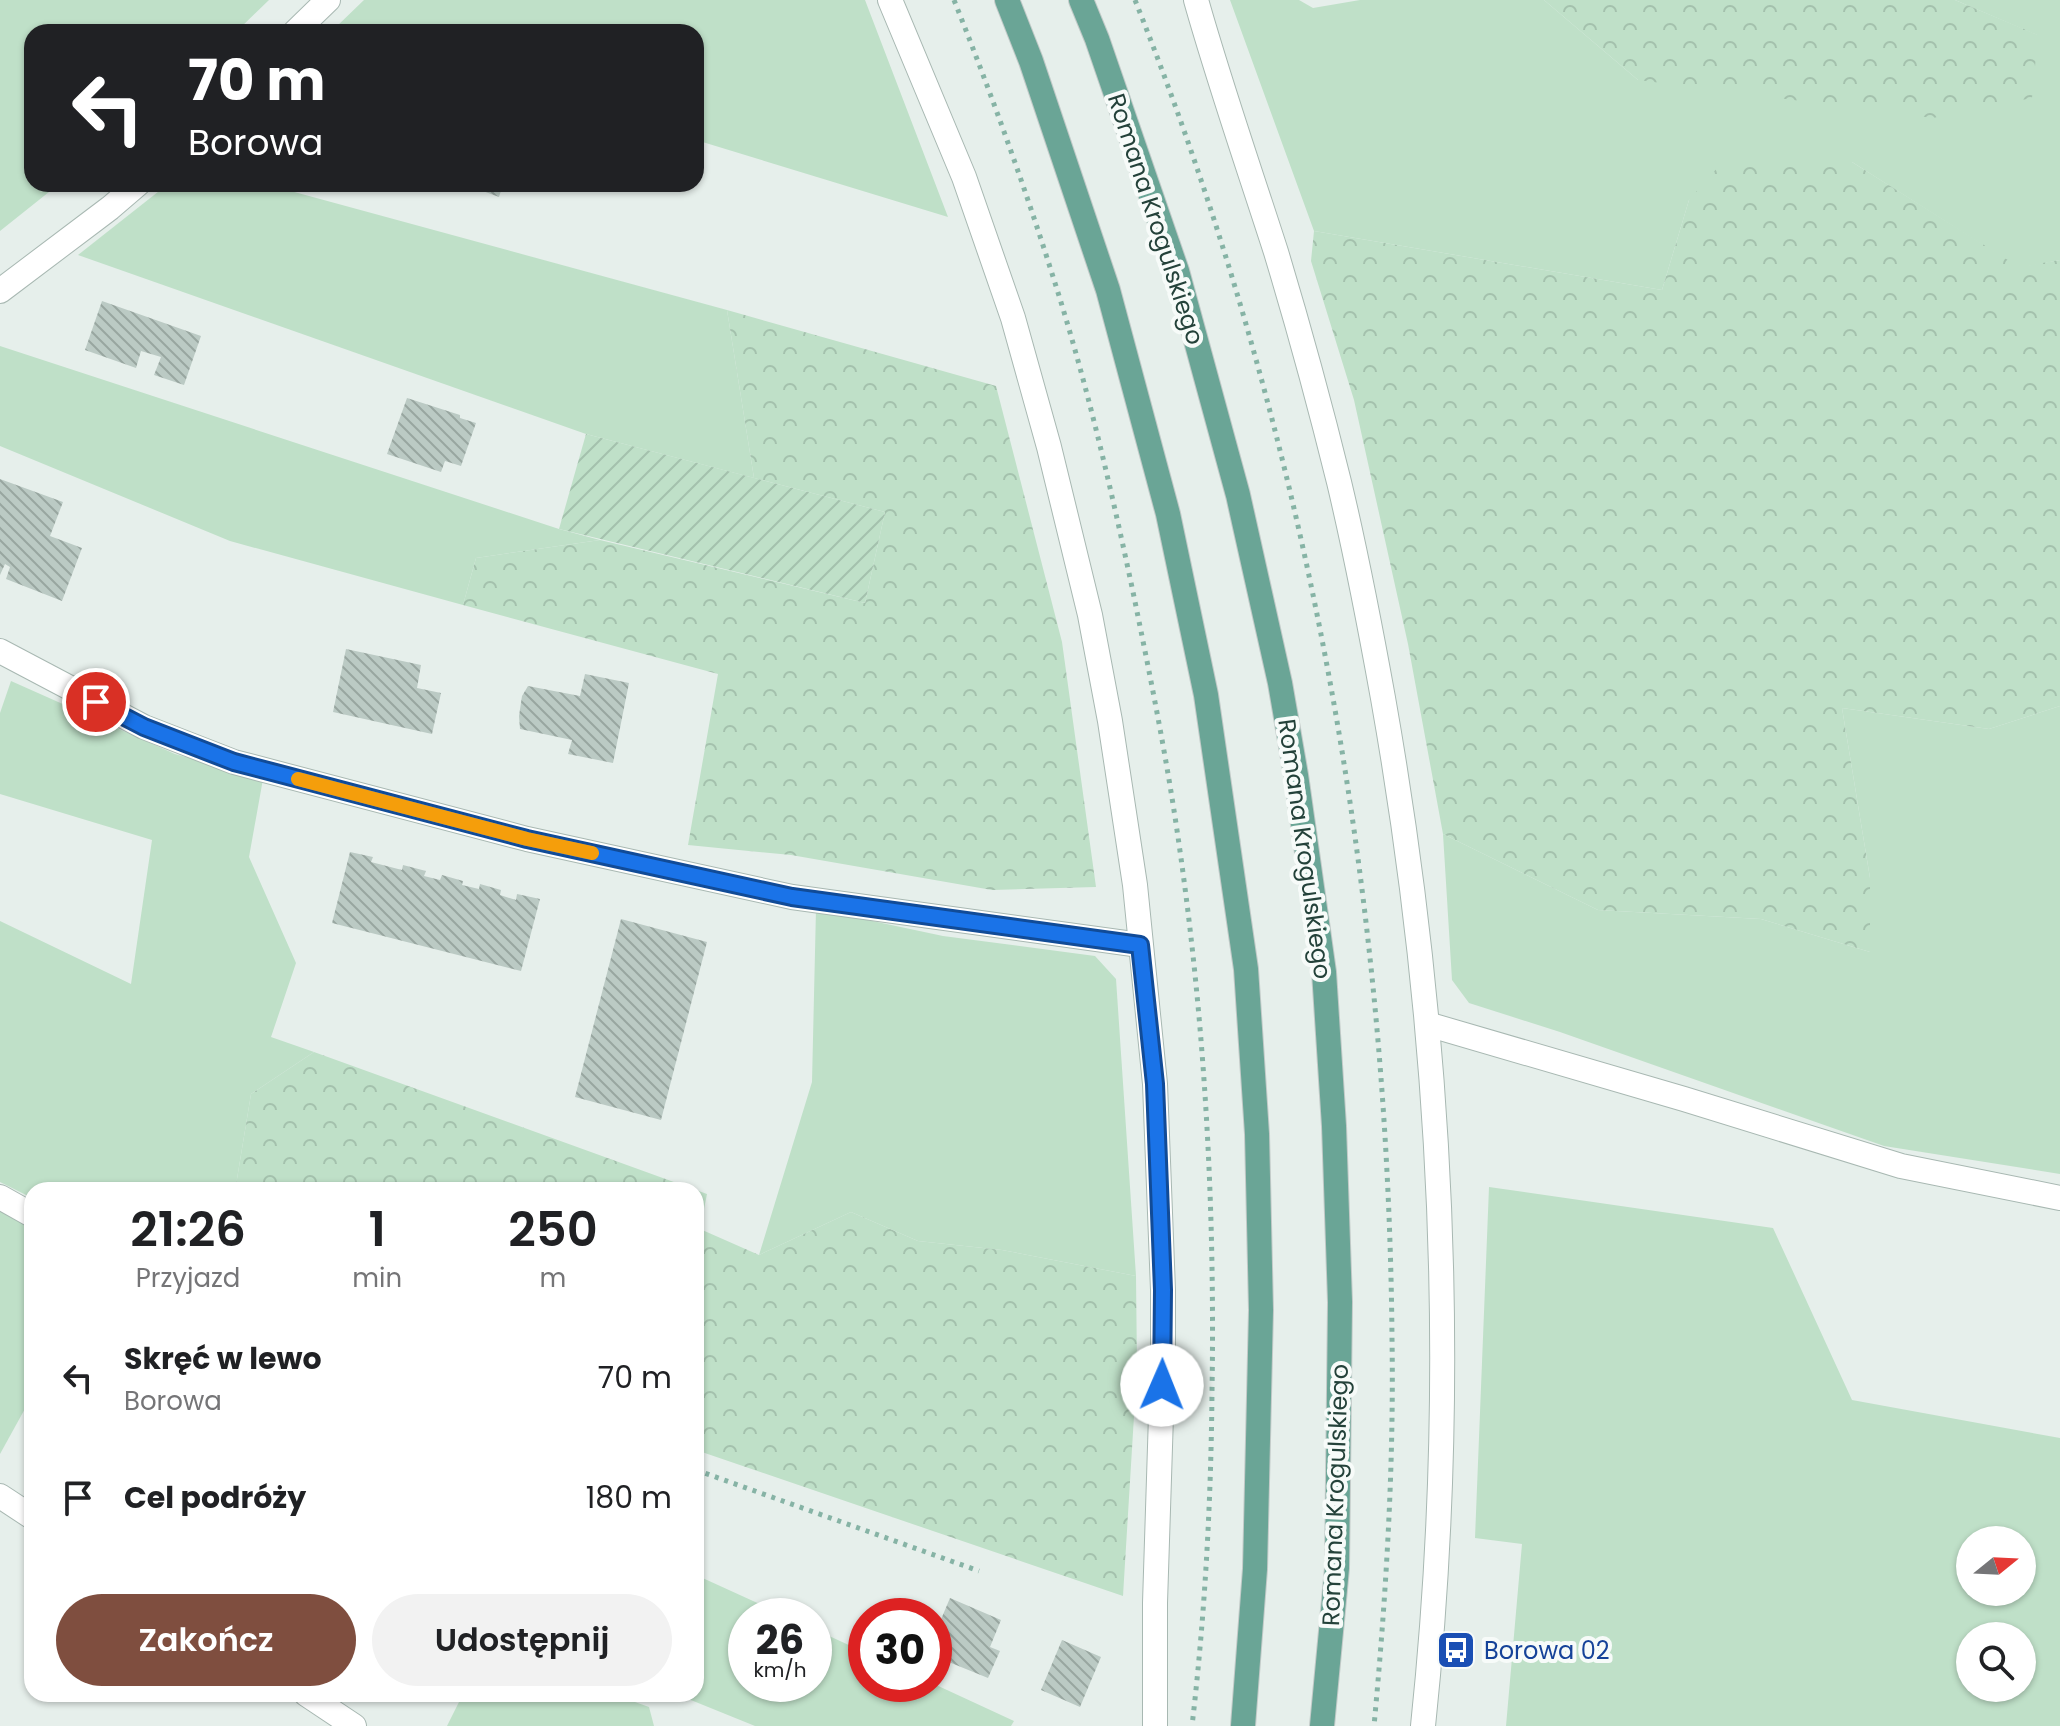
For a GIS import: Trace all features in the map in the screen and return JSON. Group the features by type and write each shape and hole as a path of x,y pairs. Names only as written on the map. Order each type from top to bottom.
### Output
{"main road":[{"path":"1007,0 1031,61 1108,290 1168,514 1206,695 1242,938 1257,1134 1261,1310 1255,1569 1243,1726"},
{"name":"Romana Krogulskiego","path":"1081,0 1177,271 1238,495 1280,683 1324,972 1334,1126 1340,1302 1337,1568 1322,1726"}],"street":[{"path":"303,24 328,0"},
{"path":"890,0 964,177 1013,318 1049,447 1090,615 1110,721 1135,885 1155,1084 1163,1290 1155,1726"},
{"path":"1196,0 1217,78 1280,265 1340,485 1365,601 1397,781 1415,906 1427,1024 1440,1229 1437,1561 1423,1726"},
{"path":"0,291 129,192"},
{"path":"0,651 144,727 234,762 527,839 792,897 1140,945"},
{"path":"1427,1024 1901,1166 2060,1198"},
{"path":"0,1197 24,1210"},
{"path":"0,1496 24,1512"},
{"path":"318,1702 354,1726"}],"path":[{"path":"704,1473 979,1571"}],"green space":[{"path":"0,0 269,0 244,24 24,24 24,192 49,192 0,231"},
{"path":"364,0 865,0 948,217 704,142 704,24 339,24"},
{"path":"1230,0 1299,0 1313,8 1360,0 1544,0 1638,80 2037,35 1955,0 2060,0 2060,260 2019,268 1852,162 1689,200 1662,290 1314,231"},
{"path":"1544,0 1955,0 2038,35 2032,98 1933,118 1638,80"},
{"path":"1725,159 1852,162 2019,267 2060,260 2060,706 1989,729 1842,708 1870,878 1870,952 1761,919 1598,910 1443,834 1408,644 1354,400 1311,261 1314,231 1662,290 1689,200"},
{"path":"158,192 294,192 727,310 754,478 586,434 78,255"},
{"path":"727,310 996,386 1062,642 1096,887 992,890 791,855 688,845 718,674 463,605 476,558 600,540 865,603 885,512 754,478"},
{"path":"0,346 600,540 476,558 463,605 230,541 0,446"},
{"path":"586,434 885,512 865,603 559,529"},
{"path":"11,681 175,754 263,779 249,857 296,963 271,1037 314,1052 251,1094 236,1182 24,1182 24,1194 0,1182 0,921 131,984 152,840 0,794 0,713"},
{"path":"2060,706 2060,1174 1884,1146 1469,1003 1452,980 1443,834 1598,910 1761,919 1870,952 1870,878 1842,708 1989,729"},
{"path":"816,909 943,936 1095,956 1116,979 1136,1276 1002,1250 918,1241 851,1212 759,1255 812,1082"},
{"path":"314,1052 674,1182 236,1182 251,1094"},
{"path":"1489,1187 1773,1228 1852,1400 2060,1438 2060,1726 1506,1726 1522,1544 1475,1538"},
{"path":"0,1205 24,1218 24,1410 0,1454"},
{"path":"851,1212 918,1241 1002,1250 1136,1276 1137,1367 1123,1596 704,1453 704,1231 759,1255"},
{"path":"704,1579 746,1598 728,1598 728,1702 832,1702 832,1637 848,1645 848,1702 952,1702 952,1692 1014,1721 1011,1726 755,1726 696,1702 704,1702"},
{"path":"459,1702 635,1702 649,1707 654,1726 447,1726"}],"building":[{"path":"102,301 201,336 184,385 154,375 161,357 141,351 136,368 85,350"},
{"path":"407,398 476,423 461,466 445,461 441,472 387,454"},
{"path":"0,479 63,502 50,536 82,548 62,601 6,579 10,567 5,564 0,575"},
{"path":"346,649 421,665 417,688 441,693 432,734 333,712"},
{"path":"585,674 629,683 613,763 568,754 572,740 520,729 522,696 528,686 580,696"},
{"path":"350,852 373,857 371,862 402,870 403,865 426,871 424,876 440,880 442,875 463,881 462,885 479,889 480,884 501,890 500,895 516,900 517,894 540,899 521,971 332,923"},
{"path":"621,919 707,942 661,1120 575,1097"},
{"path":"952,1599 1001,1620 990,1647 1000,1651 988,1678 952,1663"},
{"path":"1062,1640 1101,1657 1080,1707 1041,1690"}],"slow traffic":[{"path":"298,779 592,853"}],"place":[{"name":"Borowa 02","path":"1456,1650"}],"route":[{"path":"96,702 144,727 234,762 527,839 792,897 1140,945 1155,1084 1163,1290 1162,1385"}]}
